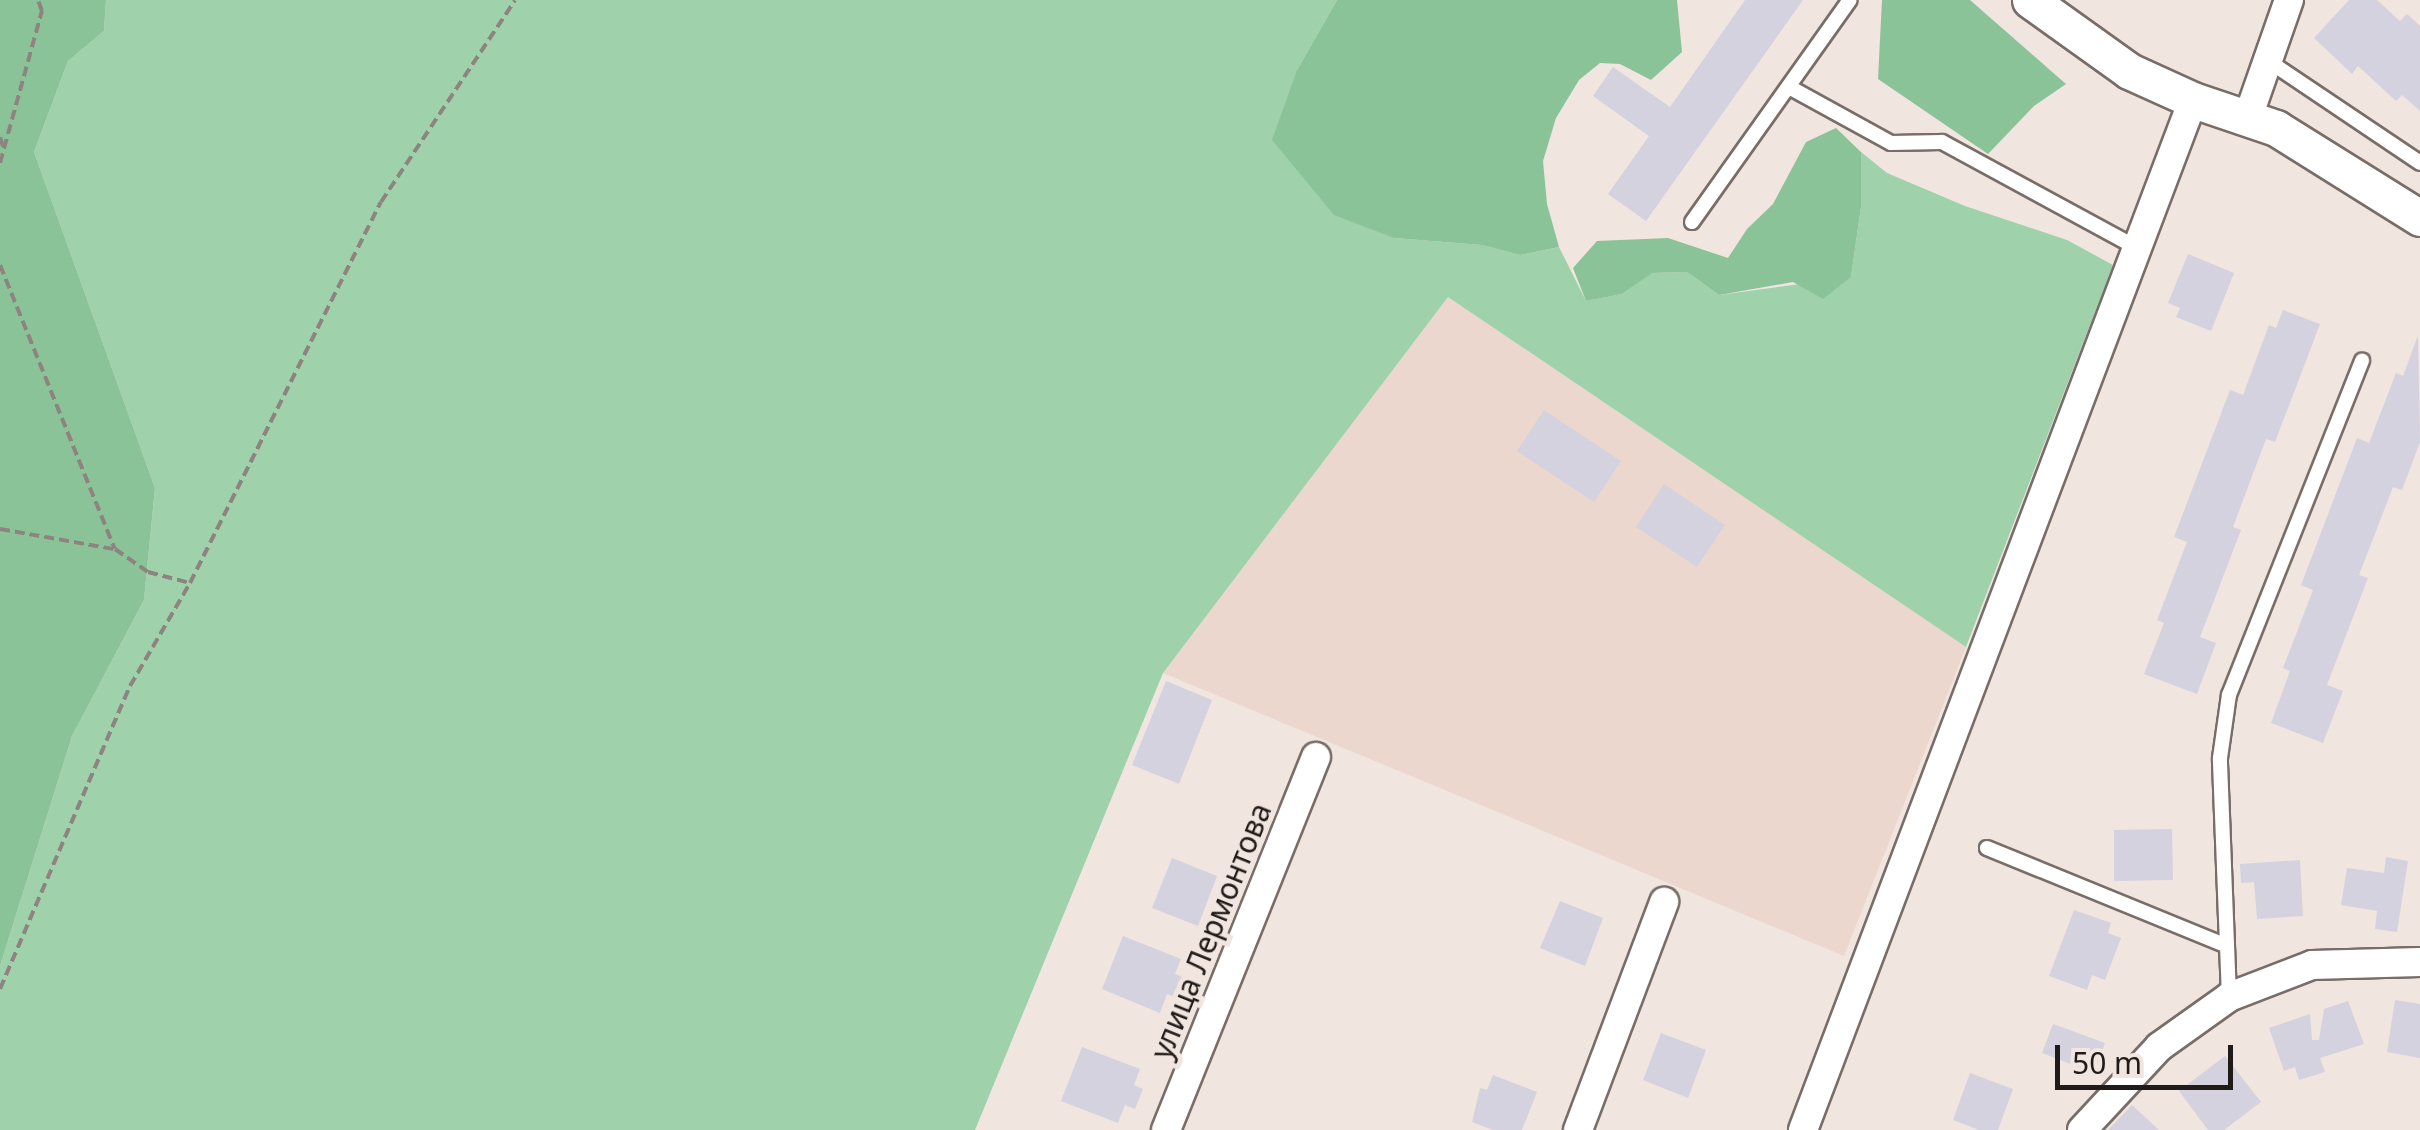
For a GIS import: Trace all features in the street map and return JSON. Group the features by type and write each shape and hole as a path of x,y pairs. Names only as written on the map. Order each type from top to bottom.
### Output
{"street":[{"path":"2030,0 2129,71 2192,100 2248,118 2320,152 2420,218"},
{"path":"2248,118 2288,0"},
{"path":"1803,1130 2192,100"},
{"name":"улица Лермонтова","path":"1166,1130 1316,756"},
{"path":"1578,1130 1664,902"},
{"path":"2082,1130 2159,1047 2230,997 2312,966 2420,962"}],"lane":[{"path":"1692,222 1850,0"},
{"path":"2267,60 2420,163"},
{"path":"1788,87 1891,143 1942,142 2137,248"},
{"path":"2230,997 2220,758 2229,695 2362,361"},
{"path":"1987,848 2227,946"}],"path":[{"path":"0,163 42,10 38,0"},
{"path":"0,989 130,686 190,584 381,202 515,0"},
{"path":"0,138 4,149"},
{"path":"0,264 115,549"},
{"path":"0,529 115,549 148,572 190,584"}],"shaded area":[{"path":"1448,297 1966,647 1844,956 1163,673"}],"green space":[{"path":"0,0 106,0 104,31 68,61 34,152 155,488 144,600 72,736 0,966"},
{"path":"106,0 1337,0 1297,70 1394,238 1482,245 1520,255 1559,247 1586,301 1622,294 1651,273 1687,272 1719,295 1851,277 1861,207 1861,152 1887,173 1965,206 2067,240 2113,265 1966,647 1448,297 1163,673 975,1130 0,1130 0,966 72,736 144,600 155,488 34,152 68,61 104,31"},
{"path":"1337,0 1677,0 1682,52 1651,80 1620,64 1600,63 1579,80 1556,118 1543,161 1547,204 1559,247 1520,255 1482,245 1394,238 1334,215 1272,140 1297,70"},
{"path":"1882,0 1970,0 2066,84 2034,106 1988,154 1878,79"},
{"path":"1836,128 1861,152 1861,207 1851,277 1823,299 1793,282 1719,295 1687,272 1652,273 1622,294 1586,301 1573,268 1597,241 1668,238 1728,258 1747,229 1773,204 1806,142"}],"building":[{"path":"1745,0 1803,0 1646,221 1608,194 1649,136 1593,96 1613,67 1670,107"},
{"path":"2349,0 2377,0 2400,21 2407,14 2420,26 2420,111 2402,95 2396,101 2358,66 2352,74 2314,38"},
{"path":"2188,254 2234,273 2211,331 2176,317 2180,308 2168,303"},
{"path":"2283,310 2320,324 2275,442 2266,439 2233,527 2241,530 2200,637 2216,643 2197,694 2144,674 2164,623 2157,620 2187,542 2174,537 2230,390 2243,395 2269,325 2276,328"},
{"path":"2418,335 2420,442 2402,490 2393,487 2359,575 2368,578 2327,685 2343,691 2323,743 2271,723 2290,671 2283,668 2313,590 2301,585 2357,438 2369,443 2396,373 2403,376"},
{"path":"1544,410 1621,461 1594,502 1517,451"},
{"path":"1664,484 1725,525 1697,567 1636,527"},
{"path":"1166,681 1212,700 1179,784 1132,765"},
{"path":"2172,829 2173,880 2114,881 2114,830"},
{"path":"2386,857 2408,861 2397,932 2375,929 2377,911 2341,905 2347,868 2384,873"},
{"path":"1172,858 1217,876 1198,926 1152,908"},
{"path":"2300,860 2303,916 2257,919 2254,882 2241,883 2240,864"},
{"path":"1560,901 1603,918 1585,966 1540,948"},
{"path":"2074,910 2111,923 2108,933 2121,938 2105,980 2092,975 2087,990 2049,976"},
{"path":"1123,936 1181,959 1175,974 1185,978 1177,998 1167,994 1160,1013 1102,989"},
{"path":"2395,1000 2420,1004 2420,1058 2387,1052"},
{"path":"2348,1001 2364,1044 2320,1058 2325,1072 2299,1080 2295,1067 2284,1071 2269,1028 2310,1014 2312,1040 2319,1040 2324,1009"},
{"path":"2053,1024 2105,1043 2094,1073 2042,1053"},
{"path":"1661,1033 1706,1050 1688,1098 1643,1080"},
{"path":"1082,1047 1140,1069 1134,1085 1143,1089 1135,1109 1125,1105 1118,1123 1061,1101"},
{"path":"2225,1056 2261,1102 2224,1130 2208,1130 2179,1091"},
{"path":"1970,1073 2013,1089 1998,1130 1979,1130 1953,1120"},
{"path":"1493,1075 1537,1092 1522,1130 1493,1130 1472,1122 1480,1088 1487,1090"},
{"path":"2132,1105 2159,1130 2108,1130"}]}
